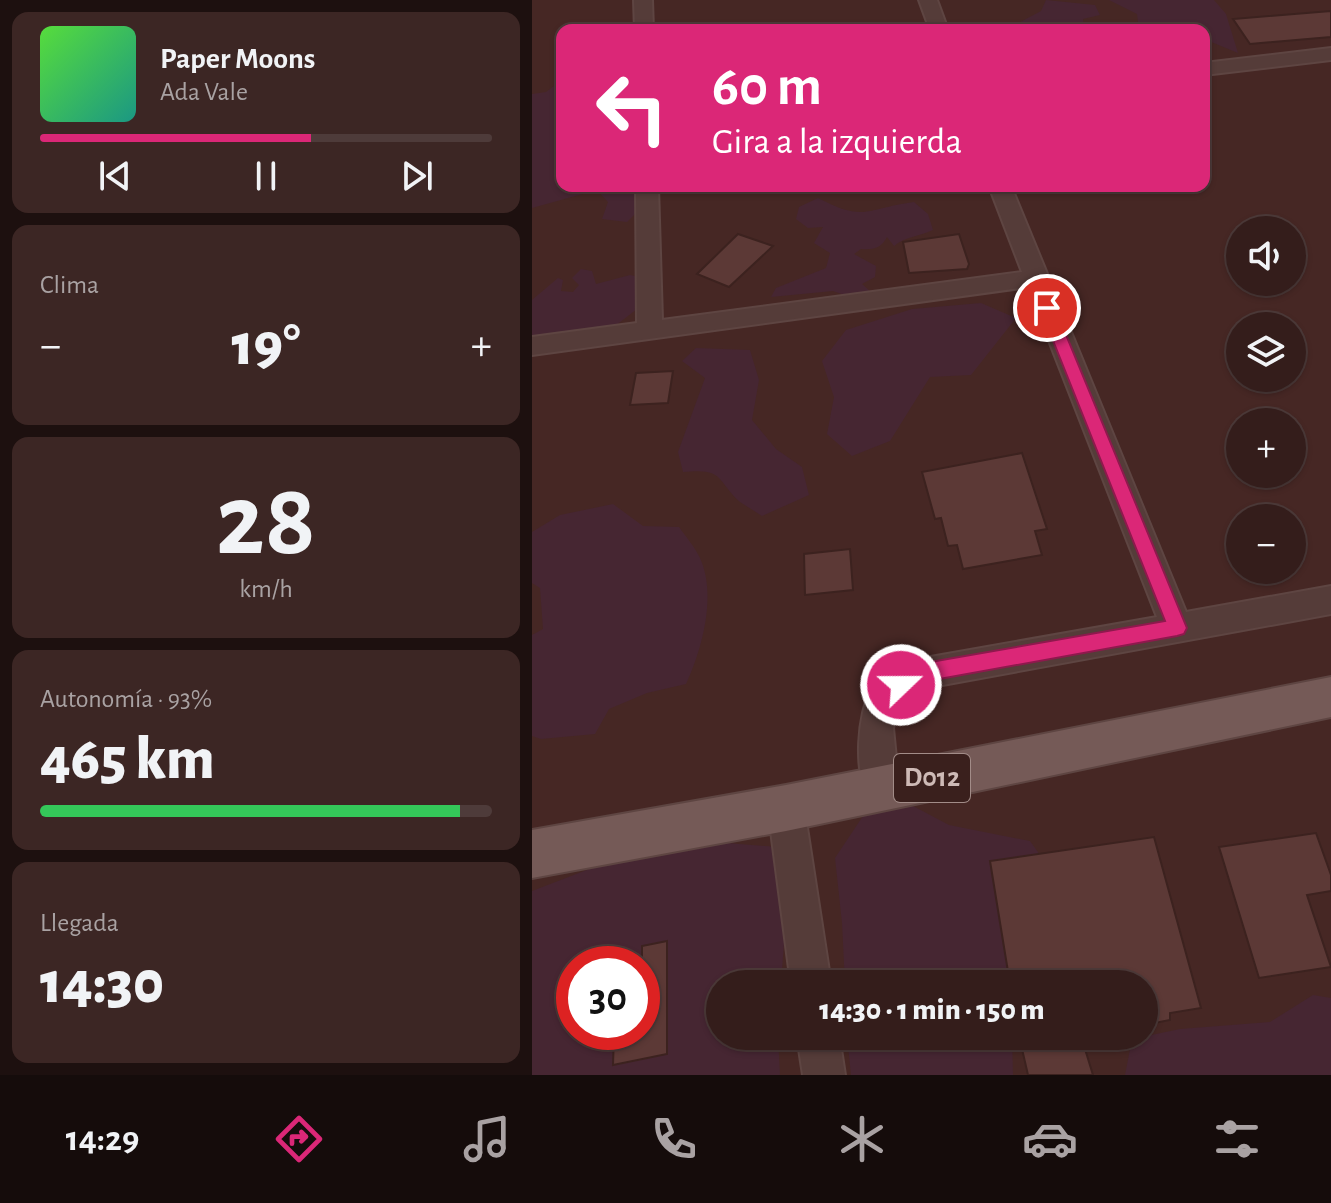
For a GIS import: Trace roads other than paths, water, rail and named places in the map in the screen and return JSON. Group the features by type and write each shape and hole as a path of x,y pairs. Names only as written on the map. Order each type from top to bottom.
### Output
{"main road":[{"name":"D012","path":"532,854 786,808 1331,697"}],"street":[{"path":"643,0 644,24"},
{"path":"928,0 937,24"},
{"path":"1210,68 1331,54"},
{"path":"647,192 650,331"},
{"path":"1002,192 1177,628"},
{"path":"532,346 1036,278"},
{"path":"881,789 876,728 884,696 919,674 1331,600"},
{"path":"786,808 809,970"},
{"path":"820,1050 824,1075"}]}
